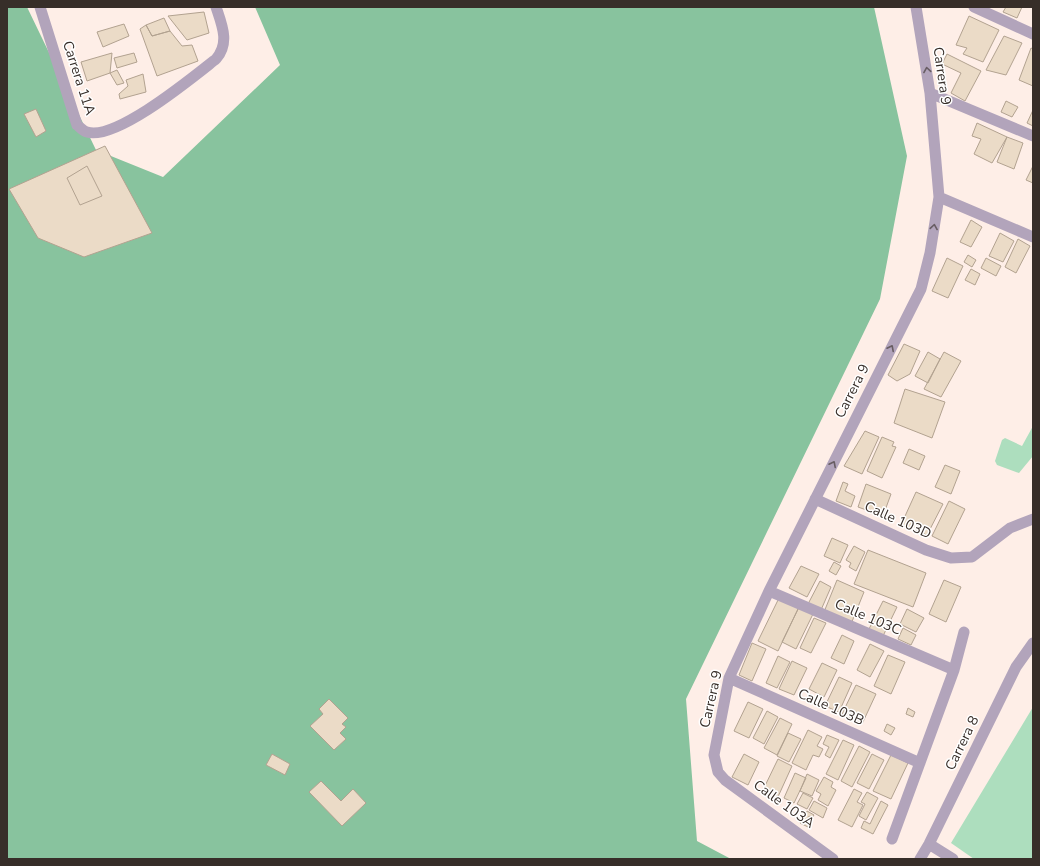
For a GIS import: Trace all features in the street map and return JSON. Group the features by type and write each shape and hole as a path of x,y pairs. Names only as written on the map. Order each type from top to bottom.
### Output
{"street":[{"name":"Carrera 11A","path":"40,7 77,124 86,132 95,133 111,129 157,104 216,59 222,52 225,45 223,28 216,7"},
{"name":"Carrera 9","path":"718,772 714,755 729,678 769,591 921,289 930,252 939,197 930,93 916,7"},
{"path":"974,7 1033,34"},
{"path":"930,93 1033,136"},
{"path":"939,197 1033,237"},
{"name":"Calle 103D","path":"815,499 926,550 951,558 972,557 1010,528 1033,519"},
{"name":"Calle 103C","path":"769,591 954,670"},
{"path":"892,839 954,670 964,632"},
{"name":"Carrera 8","path":"920,859 929,844 1016,667 1033,643"},
{"name":"Calle 103B","path":"729,678 920,763"},
{"name":"Calle 103A","path":"718,772 725,780 833,859"},
{"path":"929,844 953,859"}],"green space":[{"path":"7,7 27,7 96,150 163,177 280,65 255,7 874,7 907,156 880,299 686,699 697,841 731,859 7,859"},
{"path":"1033,426 1033,456 1019,473 997,465 995,461 1002,440 1005,438 1022,446"},
{"path":"1033,707 1033,859 974,859 951,843"}],"building":[{"path":"1006,7 1022,7 1017,18 1003,12"},
{"path":"204,12 209,33 187,40 168,16"},
{"path":"969,16 999,30 983,62 963,54 967,48 956,45"},
{"path":"164,18 170,31 152,36 146,25"},
{"path":"124,24 129,36 103,47 97,32"},
{"path":"146,25 152,36 170,31 182,46 192,45 198,61 157,76 140,29"},
{"path":"1004,36 1022,43 1006,75 986,70"},
{"path":"1031,48 1033,49 1033,86 1019,80"},
{"path":"112,53 110,73 87,81 81,62"},
{"path":"134,53 137,62 117,68 114,58"},
{"path":"947,54 981,71 965,101 951,93 961,73 942,64"},
{"path":"117,70 124,83 117,85 110,73"},
{"path":"143,74 146,92 120,99 119,94 128,86 126,80"},
{"path":"1006,101 1018,107 1012,117 1001,112"},
{"path":"36,109 46,131 36,137 24,114"},
{"path":"1033,110 1033,126 1027,123"},
{"path":"977,123 1007,137 992,163 974,154 981,139 972,136"},
{"path":"1007,137 1023,143 1014,169 997,162"},
{"path":"105,146 152,233 84,257 38,238 9,189"},
{"path":"87,166 102,196 80,205 67,178"},
{"path":"1033,166 1033,183 1026,180"},
{"path":"971,220 982,227 971,247 960,242"},
{"path":"1000,233 1014,241 1003,262 989,256"},
{"path":"1018,239 1030,246 1016,273 1005,267"},
{"path":"968,255 976,260 972,267 964,262"},
{"path":"947,258 963,266 948,298 932,291"},
{"path":"986,258 1001,266 996,276 981,268"},
{"path":"971,269 980,274 975,285 965,280"},
{"path":"904,344 920,351 910,374 897,381 888,375"},
{"path":"928,352 940,359 928,383 915,376"},
{"path":"944,352 961,361 941,397 924,389"},
{"path":"905,389 945,402 932,438 894,423"},
{"path":"865,431 879,437 862,474 844,466"},
{"path":"882,437 894,442 892,446 896,447 882,478 867,471"},
{"path":"909,449 925,456 919,470 903,463"},
{"path":"945,465 960,471 951,494 935,487"},
{"path":"843,482 848,484 845,491 855,496 851,507 836,501"},
{"path":"866,484 891,494 883,516 858,507"},
{"path":"916,492 943,504 927,535 901,525"},
{"path":"949,501 965,509 948,544 932,536"},
{"path":"832,538 848,545 840,563 824,556"},
{"path":"854,546 865,552 856,571 849,567 851,563 846,560"},
{"path":"868,550 926,573 913,607 854,584"},
{"path":"834,562 841,566 836,575 829,571"},
{"path":"801,566 819,574 807,597 789,588"},
{"path":"837,580 864,592 851,624 824,612"},
{"path":"944,580 961,587 946,622 929,614"},
{"path":"820,581 831,587 821,610 808,604"},
{"path":"779,598 799,607 778,651 758,641"},
{"path":"883,601 897,607 883,636 869,629"},
{"path":"799,607 813,614 796,649 782,642"},
{"path":"907,609 924,618 916,632 900,624"},
{"path":"814,618 826,623 811,653 800,648"},
{"path":"903,628 916,635 911,645 898,639"},
{"path":"842,635 854,641 844,664 831,658"},
{"path":"752,643 766,649 752,681 739,675"},
{"path":"870,644 884,651 870,677 857,670"},
{"path":"888,655 905,662 891,694 874,686"},
{"path":"778,656 790,662 777,688 766,683"},
{"path":"792,661 807,668 794,695 779,689"},
{"path":"822,663 837,670 824,697 809,689"},
{"path":"839,677 852,683 839,712 825,706"},
{"path":"856,685 876,694 862,724 842,714"},
{"path":"329,699 348,718 342,724 346,727 340,733 346,739 334,750 310,726 323,714 319,709"},
{"path":"748,702 763,709 749,738 734,731"},
{"path":"908,708 915,712 913,717 906,714"},
{"path":"767,711 778,717 764,744 753,738"},
{"path":"780,718 792,724 777,755 764,748"},
{"path":"887,724 895,728 891,735 884,731"},
{"path":"808,730 822,737 817,746 823,749 819,757 813,755 806,770 792,763"},
{"path":"788,733 801,739 789,762 777,756"},
{"path":"827,735 839,740 830,758 825,755 829,747 823,744"},
{"path":"843,740 854,745 838,780 826,774"},
{"path":"859,746 870,752 852,787 841,781"},
{"path":"272,754 290,764 285,775 266,765"},
{"path":"744,754 759,762 748,785 732,777"},
{"path":"872,754 884,760 869,789 857,783"},
{"path":"891,755 908,763 891,799 873,791"},
{"path":"778,759 792,766 777,799 762,792"},
{"path":"795,773 806,778 794,803 784,798"},
{"path":"807,774 819,780 812,796 800,791"},
{"path":"824,777 833,782 831,787 836,790 828,806 818,800 821,794 816,791"},
{"path":"321,781 341,801 353,789 366,803 342,826 309,792"},
{"path":"854,789 862,793 857,802 863,805 852,827 838,820"},
{"path":"867,792 878,798 866,820 859,816 865,804 861,802"},
{"path":"803,793 813,798 807,809 797,804"},
{"path":"814,801 827,808 823,818 809,810"},
{"path":"881,801 888,805 873,834 861,828 864,821 870,824"},
{"path":"807,811 814,815 812,818 809,816 807,820 811,822 808,827 800,823"}]}
